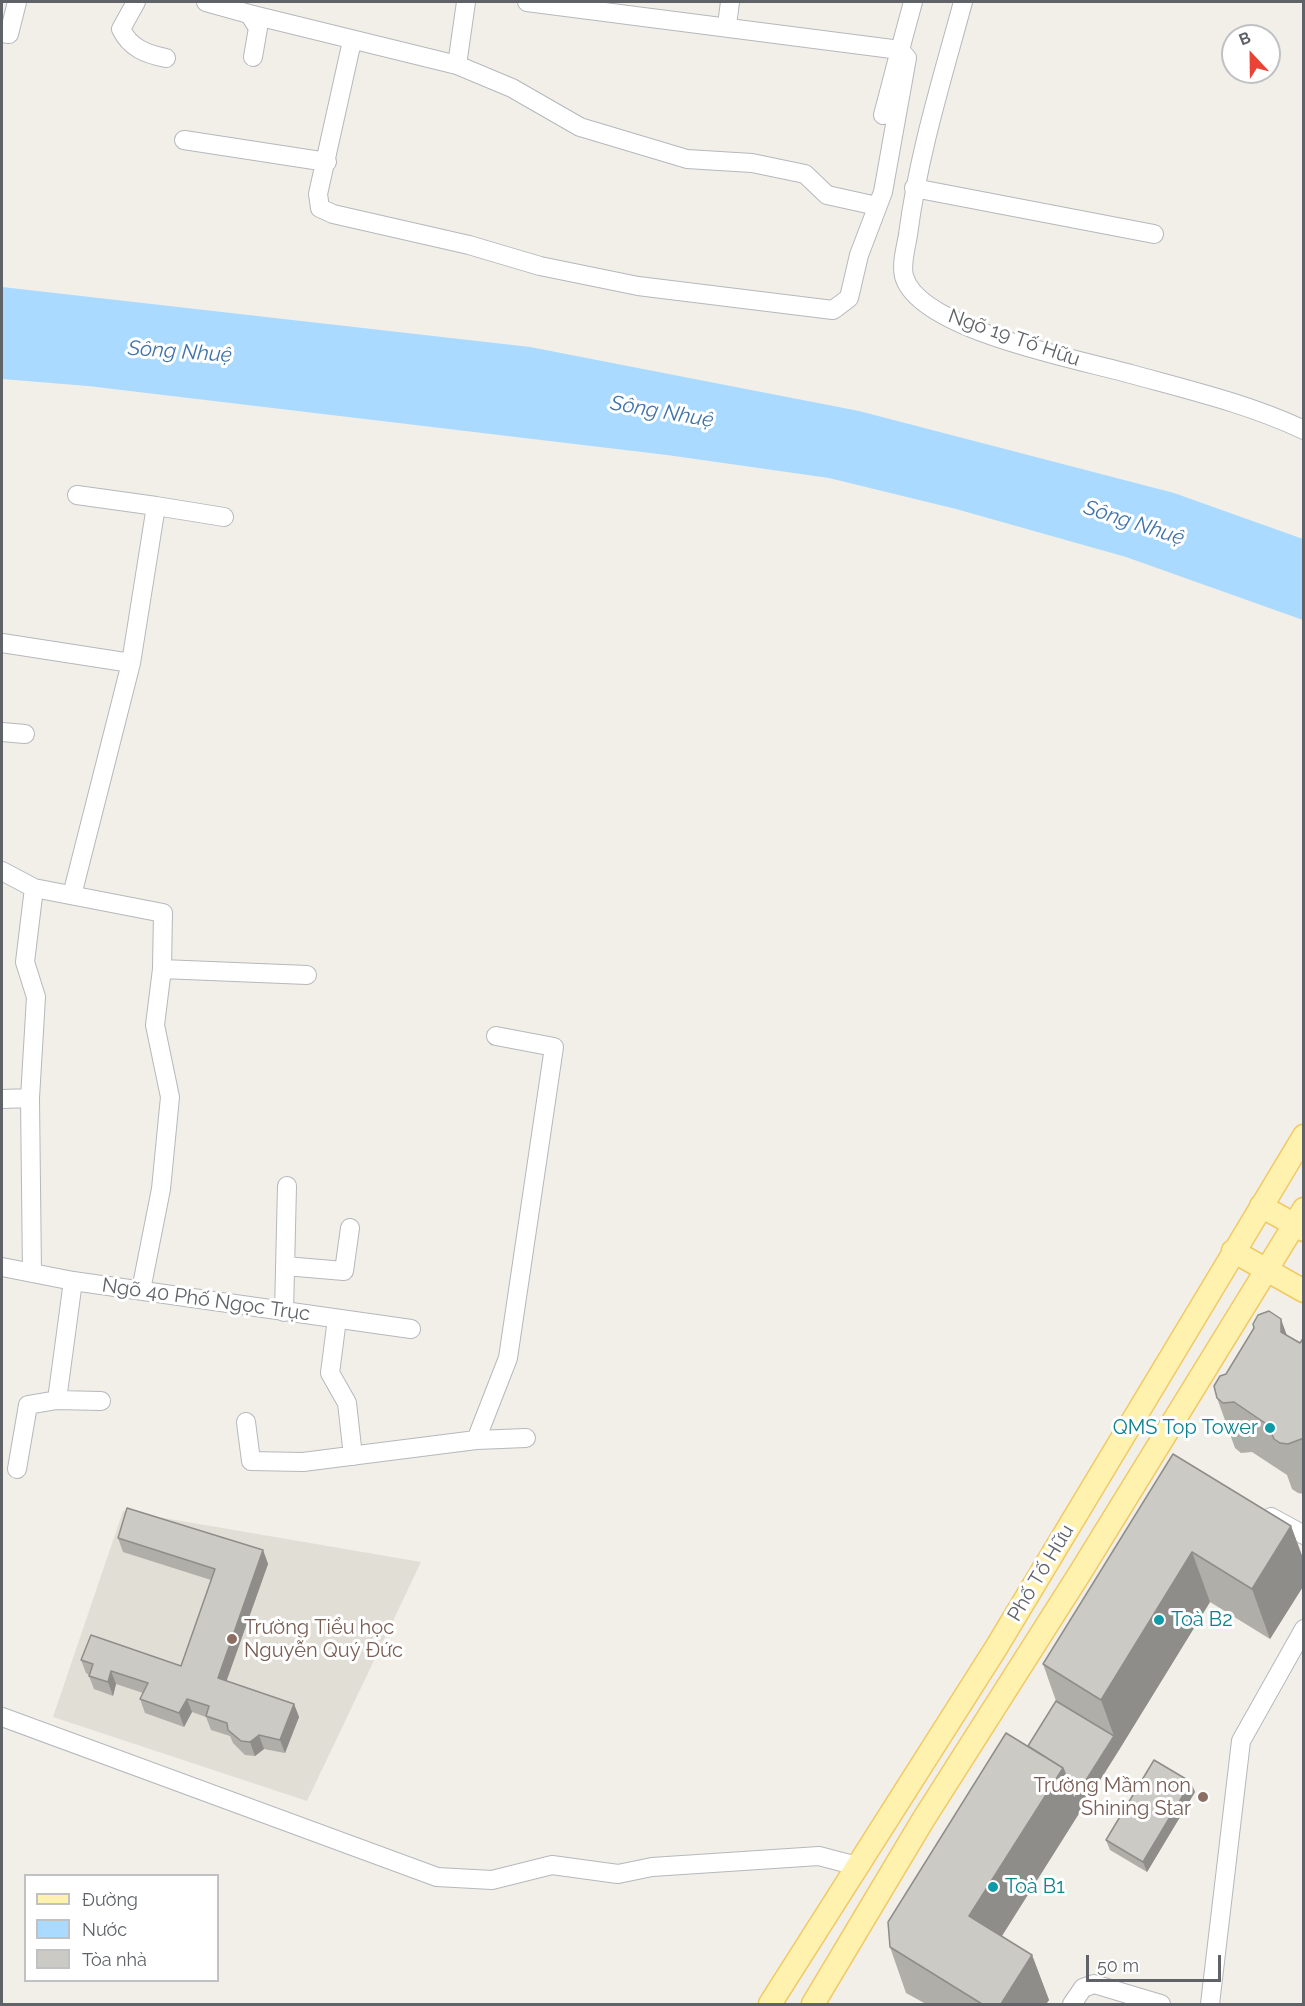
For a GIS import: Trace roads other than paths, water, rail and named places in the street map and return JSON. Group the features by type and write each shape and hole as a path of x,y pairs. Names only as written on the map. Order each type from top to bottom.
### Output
{"main road":[{"name":"Phố Tố Hữu","path":"770,2004 1050,1558 1304,1136"},
{"path":"1261,1206 1300,1221"},
{"name":"Phố Tố Hữu","path":"813,2004 923,1820 1300,1221"},
{"path":"1233,1251 1304,1291"},
{"path":"1050,1558 1080,1573"}],"street":[{"path":"2,33 9,34 17,2"},
{"path":"136,2 121,29 127,42 148,54 166,58"},
{"path":"206,2 352,41 457,65 512,88 580,127 687,159 752,163 805,174 827,195 877,206"},
{"path":"457,65 466,2"},
{"path":"352,41 327,162 318,194 320,208 333,214 435,237 540,266 638,286 833,310 849,298 859,255 883,192 908,57 900,50 527,2"},
{"path":"727,26 730,2"},
{"path":"883,115 913,2"},
{"name":"Ngõ 19 Tố Hữu","path":"963,2 914,188 903,274 918,299 957,322 1055,356 1127,373 1270,414 1304,430"},
{"path":"249,14 258,28 254,57"},
{"path":"184,140 327,162"},
{"path":"914,188 1154,234"},
{"path":"77,495 224,517"},
{"path":"72,895 131,663 156,506"},
{"path":"2,643 131,663"},
{"path":"2,732 26,734"},
{"path":"2,871 34,888 163,913 162,969 155,1025 170,1096 160,1189 141,1290"},
{"path":"32,1273 30,1098 36,997 25,962 34,888"},
{"path":"162,969 307,975"},
{"path":"476,1440 508,1358 554,1047 496,1036"},
{"path":"2,1099 30,1098"},
{"path":"284,1312 287,1186"},
{"path":"285,1266 344,1271 350,1228"},
{"name":"Ngõ 40 Phố Ngọc Trục","path":"2,1267 73,1281 411,1329"},
{"path":"57,1400 73,1281"},
{"path":"337,1318 330,1373 347,1403 353,1456"},
{"path":"17,1468 28,1405 57,1400 101,1401"},
{"path":"246,1422 251,1461 303,1462 476,1440 526,1438"},
{"path":"1153,1452 1173,1463"},
{"path":"1253,1508 1304,1535"},
{"path":"1210,2004 1241,1741 1304,1629"},
{"path":"2,1717 437,1877 492,1881 552,1865 618,1874 652,1867 819,1856 858,1866"},
{"path":"1072,2004 1083,1988 1094,1984 1161,2004"}],"water":[{"name":"Sông Nhuệ","path":"2,287 530,347 859,411 1174,493 1303,539 1303,620 1126,557 956,509 829,478 667,455 88,386 2,379"}],"place":[{"name":"QMS Top Tower","path":"1270,1428"},
{"name":"Toà B2","path":"1159,1620"},
{"name":"Trường Tiểu học Nguyễn Quý Đức","path":"232,1639"},
{"name":"Trường Mầm non Shining Star","path":"1203,1797"},
{"name":"Toà B1","path":"993,1887"}]}
